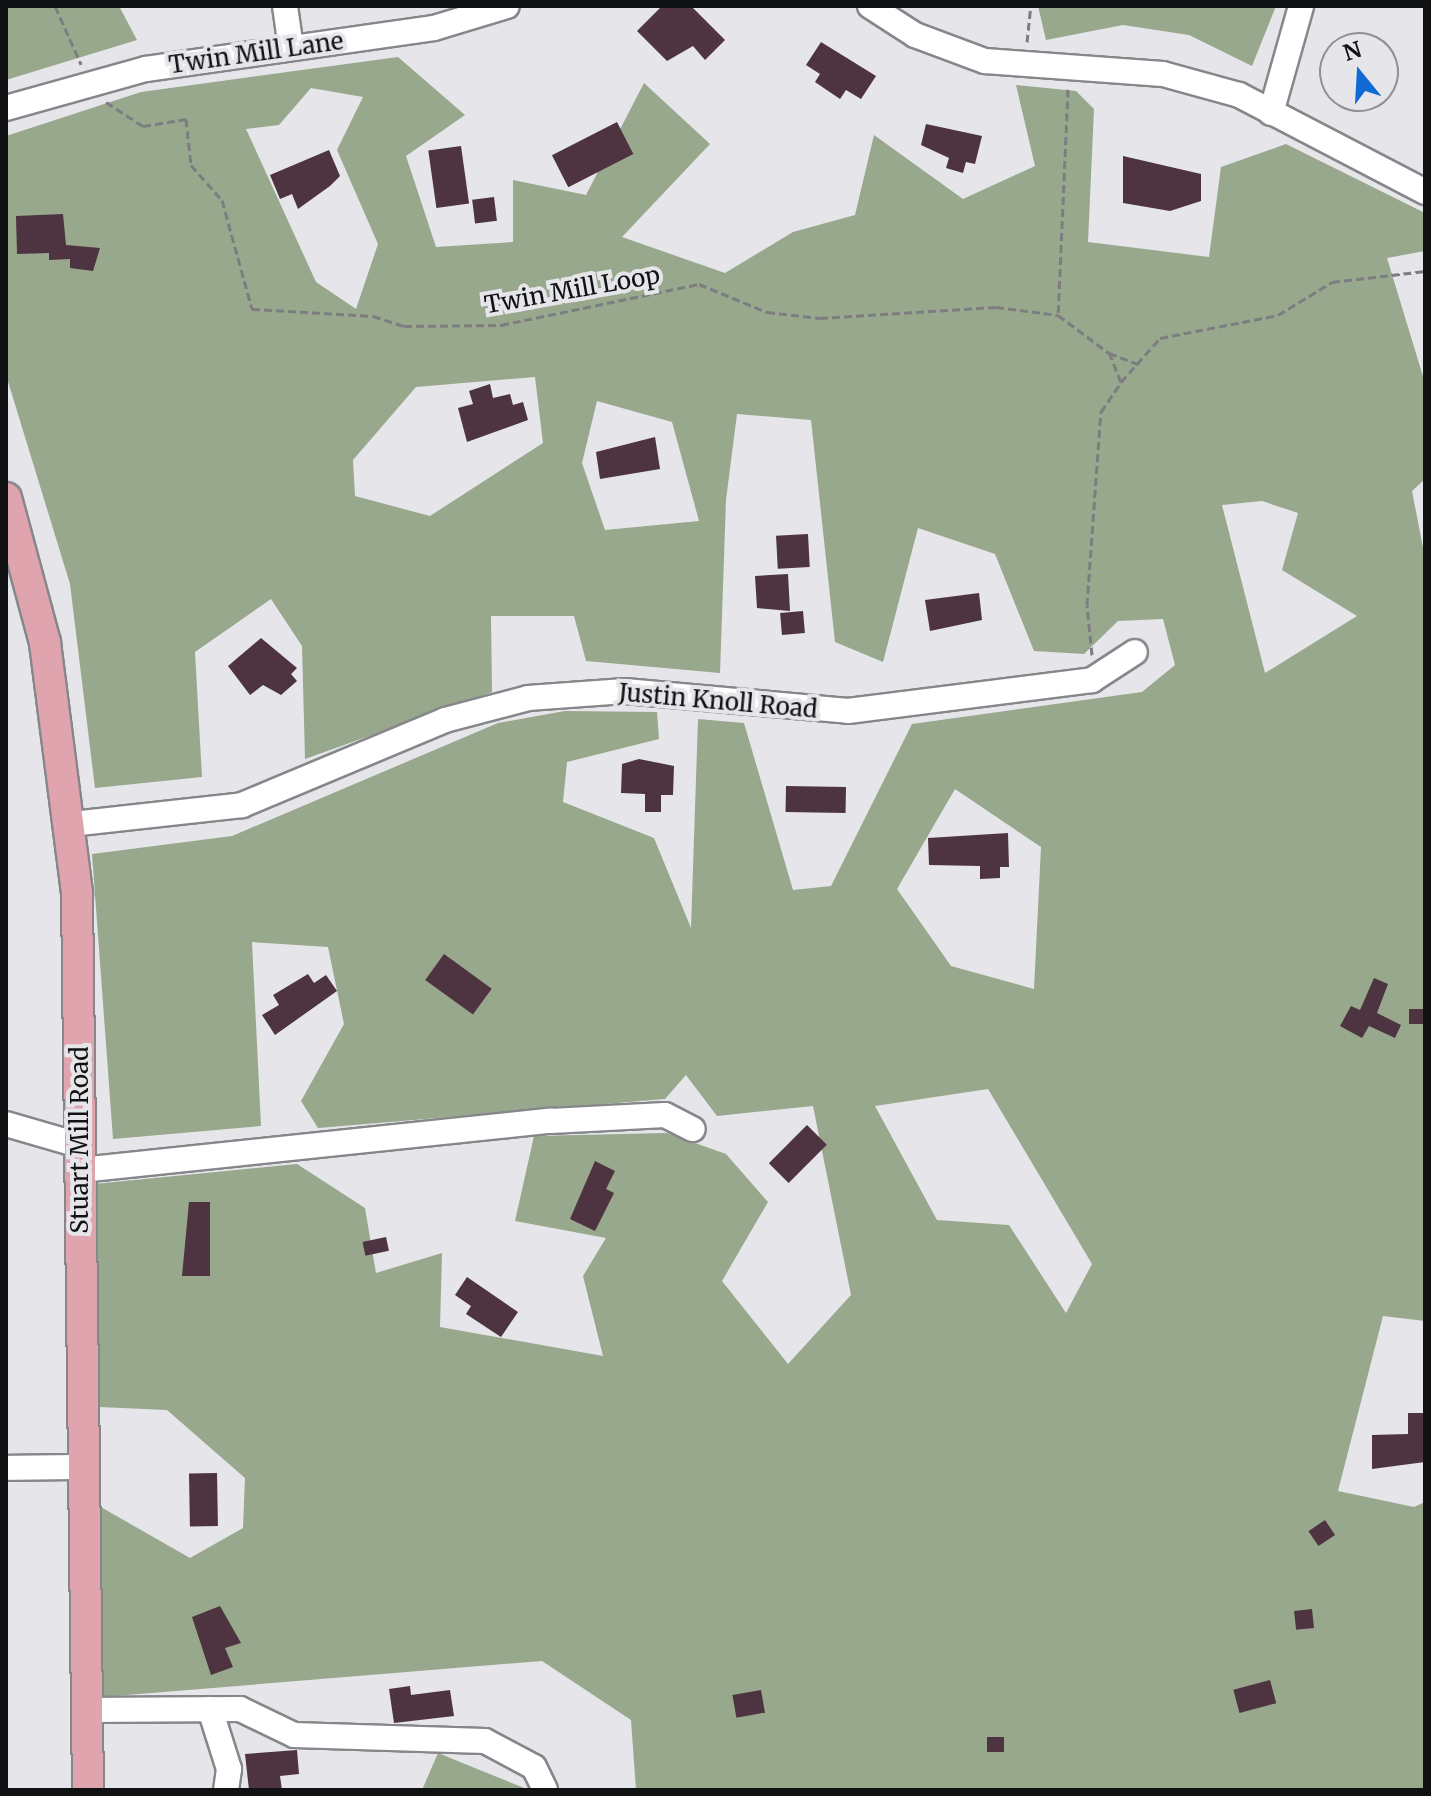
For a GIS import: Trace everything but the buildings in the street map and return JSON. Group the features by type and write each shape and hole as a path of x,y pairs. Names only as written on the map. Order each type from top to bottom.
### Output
{"main road":[{"name":"Stuart Mill Road","path":"8,514 42,629 71,824 82,1158 81,1467 88,1790"}],"street":[{"path":"285,6 291,48"},
{"name":"Twin Mill Lane","path":"6,108 85,83 291,48 434,28 507,6"},
{"path":"870,6 949,50 1023,69 1163,74 1239,95 1425,192"},
{"path":"1271,113 1301,6"},
{"path":"1110,675 1135,652"},
{"name":"Justin Knoll Road","path":"71,824 242,805 431,726 528,698 625,691 848,711 1110,675"},
{"path":"6,1124 82,1158 649,1114 693,1129"},
{"path":"6,1468 81,1467"},
{"path":"210,1709 229,1769 226,1790"},
{"path":"85,1710 240,1709 294,1735 485,1741 534,1767 545,1790"}],"path":[{"path":"55,6 85,83"},
{"path":"1023,69 1031,6"},
{"path":"1069,73 1058,315 1109,353 1138,364"},
{"name":"Twin Mill Loop","path":"85,83 143,126 186,119 191,165 222,200 252,309 373,316 404,326 501,325 699,284 767,312 820,318 996,307 1058,315"},
{"path":"1110,675 1091,654 1087,605 1101,412 1121,382 1160,338 1278,315 1332,282 1425,271"},
{"path":"1109,353 1121,382"}],"green space":[{"path":"6,6 119,6 137,40 6,80"},
{"path":"1038,6 1276,6 1252,66 1189,35 1123,25 1046,40"},
{"path":"398,57 465,115 406,156 436,247 513,242 513,180 586,195 644,83 710,144 622,237 725,273 793,232 855,215 874,135 963,199 1035,166 1016,85 1076,91 1094,109 1088,242 1209,257 1221,167 1286,144 1425,213 1425,251 1387,258 1425,383 1425,479 1412,491 1425,558 1425,1321 1383,1316 1338,1491 1414,1507 1425,1502 1425,1790 636,1790 631,1720 542,1661 102,1697 99,1506 190,1558 243,1528 245,1478 167,1410 99,1407 94,1184 297,1164 365,1208 376,1273 442,1253 440,1327 603,1356 583,1276 606,1238 515,1221 534,1136 667,1133 726,1154 768,1202 722,1281 788,1364 851,1295 813,1106 717,1116 686,1075 665,1099 318,1128 301,1101 344,1024 328,947 252,942 261,1126 113,1139 92,854 232,836 498,723 565,711 657,712 659,739 567,762 563,802 654,838 691,928 698,719 744,723 793,890 831,886 912,724 1142,692 1175,665 1163,619 1118,621 1084,654 1034,651 995,554 918,528 883,662 835,642 811,420 737,414 726,500 720,673 586,661 574,616 491,616 492,692 305,759 302,646 271,599 195,652 202,777 95,788 70,584 6,375 6,136 141,92","holes":["311,88 363,97 337,150 378,244 356,309 316,282 246,129 279,125","535,377 543,443 430,516 355,496 353,460 416,387","597,401 672,422 699,521 605,530 582,463","1262,501 1298,513 1282,570 1357,616 1265,673 1222,505","955,789 1041,847 1034,989 951,966 897,889","988,1089 1092,1264 1066,1313 1009,1225 937,1220 875,1106"]},
{"path":"438,1753 529,1790 422,1790"}]}
